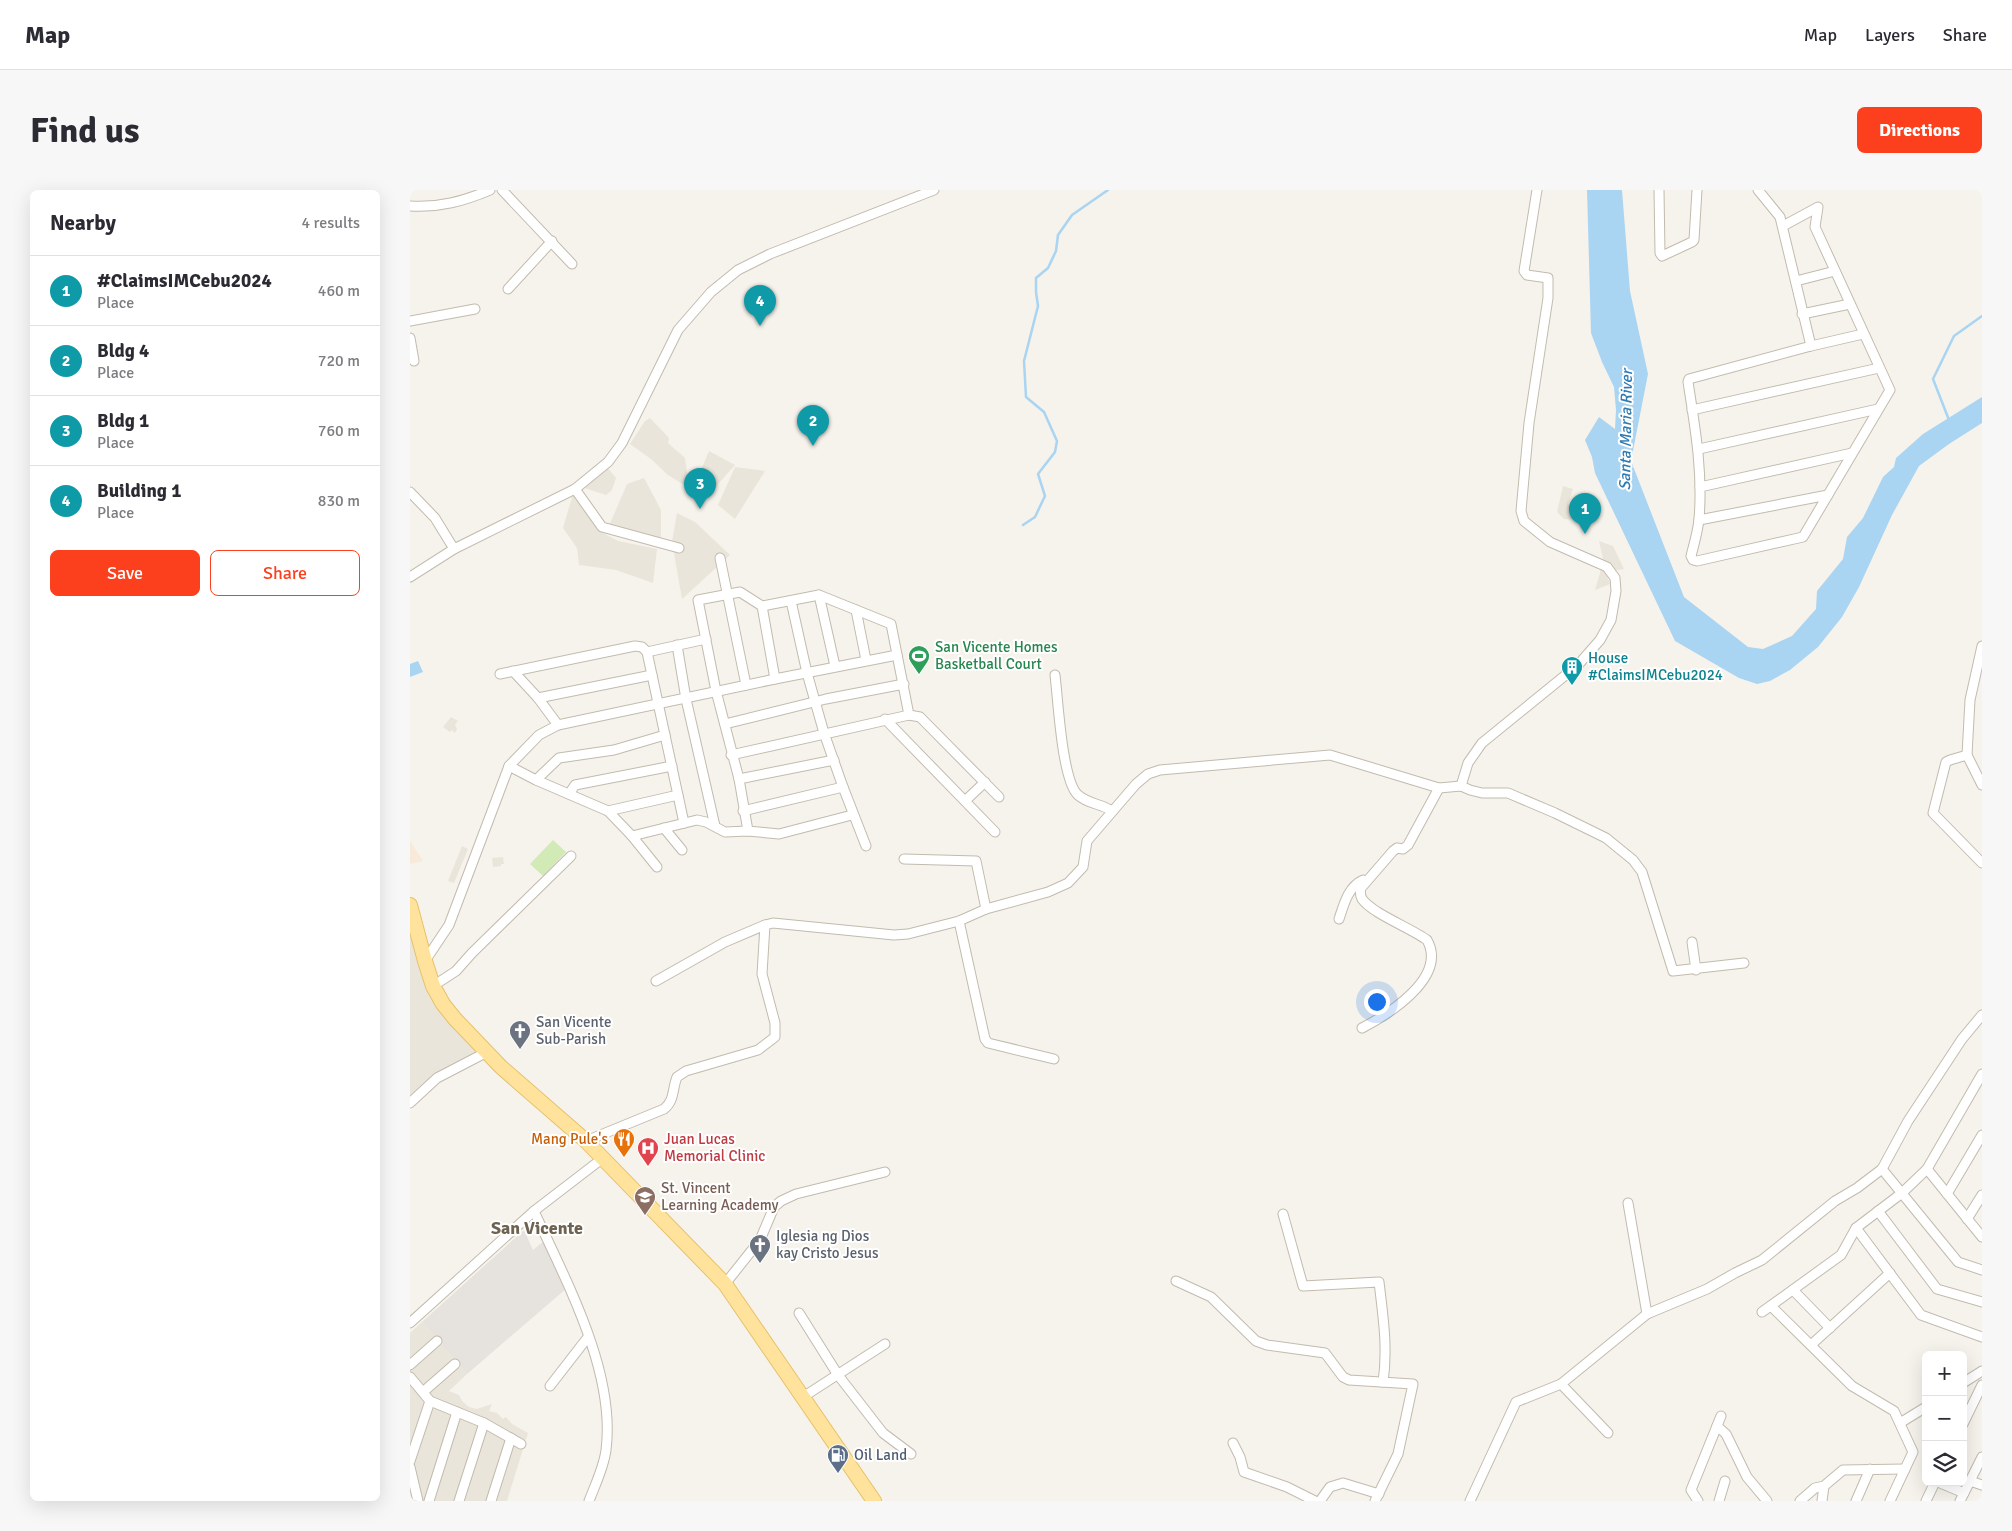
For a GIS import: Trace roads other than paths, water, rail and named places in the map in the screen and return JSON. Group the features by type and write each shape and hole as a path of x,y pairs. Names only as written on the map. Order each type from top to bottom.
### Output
{"main road":[{"path":"410,905 433,986 443,1004 487,1052 586,1140 725,1284 874,1501"}],"street":[{"path":"410,206 439,206 469,199 490,190"},
{"path":"502,190 572,264"},
{"path":"410,577 454,549 575,489 608,462 622,442 678,330 711,292 738,270 770,254 934,190"},
{"path":"1461,786 1468,763 1482,743 1578,664 1600,640 1611,620 1616,591 1615,578 1607,567 1550,542 1524,521 1521,511 1529,424 1548,298 1548,278 1527,275 1524,271 1537,190"},
{"path":"1659,190 1660,253 1662,256 1672,253 1694,240 1697,190"},
{"path":"1761,191 1780,217 1783,226 1810,346"},
{"path":"1783,226 1818,207 1815,227 1890,390 1802,537 1697,561 1693,560 1691,556 1699,520 1699,449 1688,382 1692,377 1863,334"},
{"path":"508,289 552,241"},
{"path":"1796,281 1835,271"},
{"path":"1802,314 1850,304"},
{"path":"410,322 475,309"},
{"path":"410,338 414,361"},
{"path":"1692,410 1879,368"},
{"path":"1699,449 1878,409"},
{"path":"1700,487 1852,453"},
{"path":"575,489 602,527 679,548"},
{"path":"410,492 435,518 454,549"},
{"path":"1699,520 1828,495"},
{"path":"720,558 746,685"},
{"path":"748,831 739,779 731,755 716,692 698,600 740,592 762,606 819,595 891,624 909,715"},
{"path":"819,595 835,666"},
{"path":"791,601 807,673 824,733 852,815 866,846"},
{"path":"762,606 775,678"},
{"path":"856,610 866,660"},
{"path":"647,652 706,639"},
{"path":"677,645 686,699 715,826"},
{"path":"500,674 634,646 642,647 647,652 684,823"},
{"path":"1982,646 1970,700 1966,755 1982,785"},
{"path":"425,961 448,925 509,766 539,735 558,726 775,678 897,655"},
{"path":"512,671 538,698 558,726"},
{"path":"538,698 652,675"},
{"path":"1056,675 1062,739 1072,786 1083,799 1112,811"},
{"path":"725,724 904,684"},
{"path":"731,755 909,715 920,717 999,797"},
{"path":"885,719 995,832"},
{"path":"536,780 559,758 614,750 665,735"},
{"path":"656,981 725,942 773,923 894,935 908,934 959,921 986,909 1048,892 1068,883 1083,867 1087,841 1136,784 1148,774 1160,770 1330,755 1440,788 1461,786 1482,793 1508,793 1606,838 1633,860 1642,872 1672,972 1744,963"},
{"path":"1966,755 1946,762 1933,813 1982,863"},
{"path":"739,779 834,760"},
{"path":"509,766 608,812 632,836 656,867"},
{"path":"569,794 575,785 672,766"},
{"path":"965,801 985,782"},
{"path":"743,810 843,787"},
{"path":"1362,1028 1385,1016 1414,992 1432,962 1432,949 1427,940 1373,909 1360,896 1361,888 1393,851 1397,848 1403,849 1408,845 1440,788"},
{"path":"608,812 678,795"},
{"path":"632,836 697,820 715,826 725,832 748,831 779,834 852,815"},
{"path":"664,828 682,850"},
{"path":"433,986 456,971 571,856"},
{"path":"904,858 976,861 986,909"},
{"path":"1339,919 1345,901 1352,889 1368,879"},
{"path":"959,921 985,1039 988,1043 1054,1059"},
{"path":"586,1140 664,1109 673,1098 677,1077 686,1071 758,1050 775,1036 775,1023 762,974 765,925"},
{"path":"1692,942 1696,970"},
{"path":"1470,1501 1516,1402 1561,1384 1647,1314 1707,1289 1762,1260 1835,1202 1882,1169 1908,1121 1962,1039 1982,1015"},
{"path":"410,1103 437,1078 487,1052"},
{"path":"1762,1312 1841,1255 1856,1228 1902,1193 1927,1169 1982,1074"},
{"path":"1947,1194 1982,1135"},
{"path":"410,1324 534,1211 603,1158"},
{"path":"1882,1169 1958,1262 1982,1270"},
{"path":"1927,1169 1982,1237"},
{"path":"725,1284 760,1240 774,1206 781,1201 796,1194 885,1172"},
{"path":"1967,1219 1982,1195"},
{"path":"1628,1203 1647,1314"},
{"path":"534,1211 571,1291 604,1389 606,1451 589,1501"},
{"path":"1878,1211 1937,1289 1982,1302"},
{"path":"1283,1214 1303,1286 1379,1282 1385,1328 1386,1361 1383,1382"},
{"path":"1856,1228 1921,1315 1982,1337"},
{"path":"1811,1346 1890,1273"},
{"path":"1176,1281 1211,1297 1256,1341 1267,1346 1325,1352 1343,1377 1350,1380 1413,1384 1398,1454 1377,1497 1343,1483 1330,1487 1320,1501"},
{"path":"1793,1290 1830,1328"},
{"path":"1770,1306 1852,1386 1894,1410 1913,1452 1890,1501"},
{"path":"799,1313 838,1375 883,1433 911,1454"},
{"path":"550,1386 588,1337"},
{"path":"410,1364 438,1341"},
{"path":"803,1397 884,1344"},
{"path":"423,1392 455,1364"},
{"path":"1967,1380 1982,1371"},
{"path":"410,1377 430,1401 484,1423 521,1444"},
{"path":"1561,1384 1608,1433"},
{"path":"1967,1416 1982,1385"},
{"path":"410,1461 430,1401"},
{"path":"1900,1423 1922,1409"},
{"path":"429,1501 457,1412"},
{"path":"1698,1501 1691,1490 1721,1416"},
{"path":"459,1501 484,1423"},
{"path":"1717,1426 1726,1434 1747,1477 1767,1501"},
{"path":"490,1501 511,1438"},
{"path":"1233,1443 1240,1457 1244,1472 1286,1487 1315,1501"},
{"path":"1943,1486 1962,1497 1982,1457"},
{"path":"410,1467 418,1501"},
{"path":"1856,1501 1870,1469"},
{"path":"1800,1501 1815,1488 1824,1486 1843,1470 1905,1469"},
{"path":"1719,1501 1725,1481"},
{"path":"1970,1481 1982,1485"},
{"path":"1822,1501 1824,1486"},
{"path":"1926,1501 1934,1486"}],"water":[{"name":"Santa Maria River","path":"1587,190 1622,190 1630,291 1648,374 1631,461 1684,597 1748,647 1763,649 1792,636 1816,609 1817,591 1843,559 1847,537 1863,518 1883,477 1894,467 1896,458 1923,434 1982,397 1982,423 1919,466 1892,515 1859,587 1842,617 1818,647 1790,670 1770,681 1757,684 1739,678 1675,641 1595,473 1592,457 1585,440 1599,417 1615,429 1616,410 1614,387 1591,333"},
{"path":"418,661 423,672 410,677 410,664"}],"waterway":[{"path":"1023,525 1035,517 1045,496 1038,474 1055,452 1057,441 1044,412 1026,397 1024,361 1038,306 1036,278 1048,268 1056,251 1058,235 1072,215 1108,190"},
{"path":"1949,420 1933,379 1954,336 1982,316"}],"place":[{"name":"Building 1","path":"760,326"},
{"name":"Bldg 4","path":"813,446"},
{"name":"Bldg 1","path":"700,509"},
{"name":"#ClaimsIMCebu2024","path":"1585,534"},
{"name":"San Vicente Homes Basketball Court","path":"919,675"},
{"name":"House #ClaimsIMCebu2024","path":"1572,686"},
{"name":"San Vicente Sub-Parish","path":"520,1050"},
{"name":"Mang Pule's","path":"624,1158"},
{"name":"Juan Lucas Memorial Clinic","path":"648,1167"},
{"name":"St. Vincent Learning Academy","path":"645,1216"},
{"name":"Iglesia ng Dios kay Cristo Jesus","path":"760,1264"},
{"name":"Oil Land","path":"838,1474"}],"district":[{"name":"San Vicente","path":"537,1228"}]}
